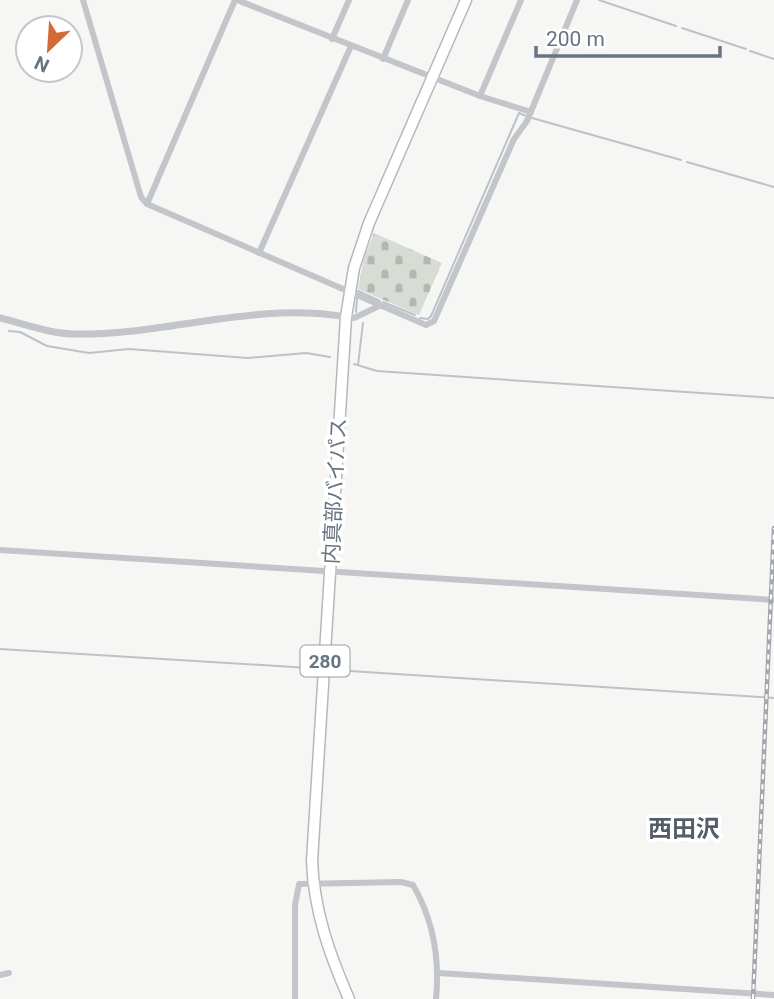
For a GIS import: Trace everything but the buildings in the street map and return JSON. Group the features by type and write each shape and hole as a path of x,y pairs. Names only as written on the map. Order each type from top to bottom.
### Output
{"highway":[{"name":"内真部バイパス","path":"349,999 324,936 313,883 313,820 346,317 349,292 369,223 466,0"}],"street":[{"path":"83,0 141,197 147,204 426,325 434,321 514,139 531,112 577,0"},
{"path":"147,204 236,0 480,96 531,112"},
{"path":"332,39 349,0"},
{"path":"383,59 408,0"},
{"path":"480,96 521,0"},
{"path":"259,253 351,46"},
{"path":"0,318 51,331 88,334 253,316 354,318 379,306"},
{"path":"0,550 774,600"},
{"path":"295,999 295,905 299,884 401,882 413,885 431,921 439,973 436,999"},
{"path":"0,975 9,973"},
{"path":"439,973 774,995"}],"green space":[{"path":"374,233 442,263 419,315 358,289 364,258"}],"waterway":[{"path":"599,0 676,26"},
{"path":"682,28 746,49"},
{"path":"750,51 774,59"},
{"path":"420,318 428,319 431,316 519,113 526,116"},
{"path":"532,118 681,160"},
{"path":"687,162 774,187"},
{"path":"358,291 380,301"},
{"path":"356,312 357,299"},
{"path":"383,302 415,315"},
{"path":"358,365 363,323"},
{"path":"9,331 20,332 47,346 89,353 129,349 248,358 306,353 330,357"},
{"path":"354,364 377,371 774,398"},
{"path":"0,649 309,668"},
{"path":"334,670 774,698"}],"railway":[{"path":"753,999 774,528"}],"district":[{"name":"西田沢","path":"684,829"}]}
